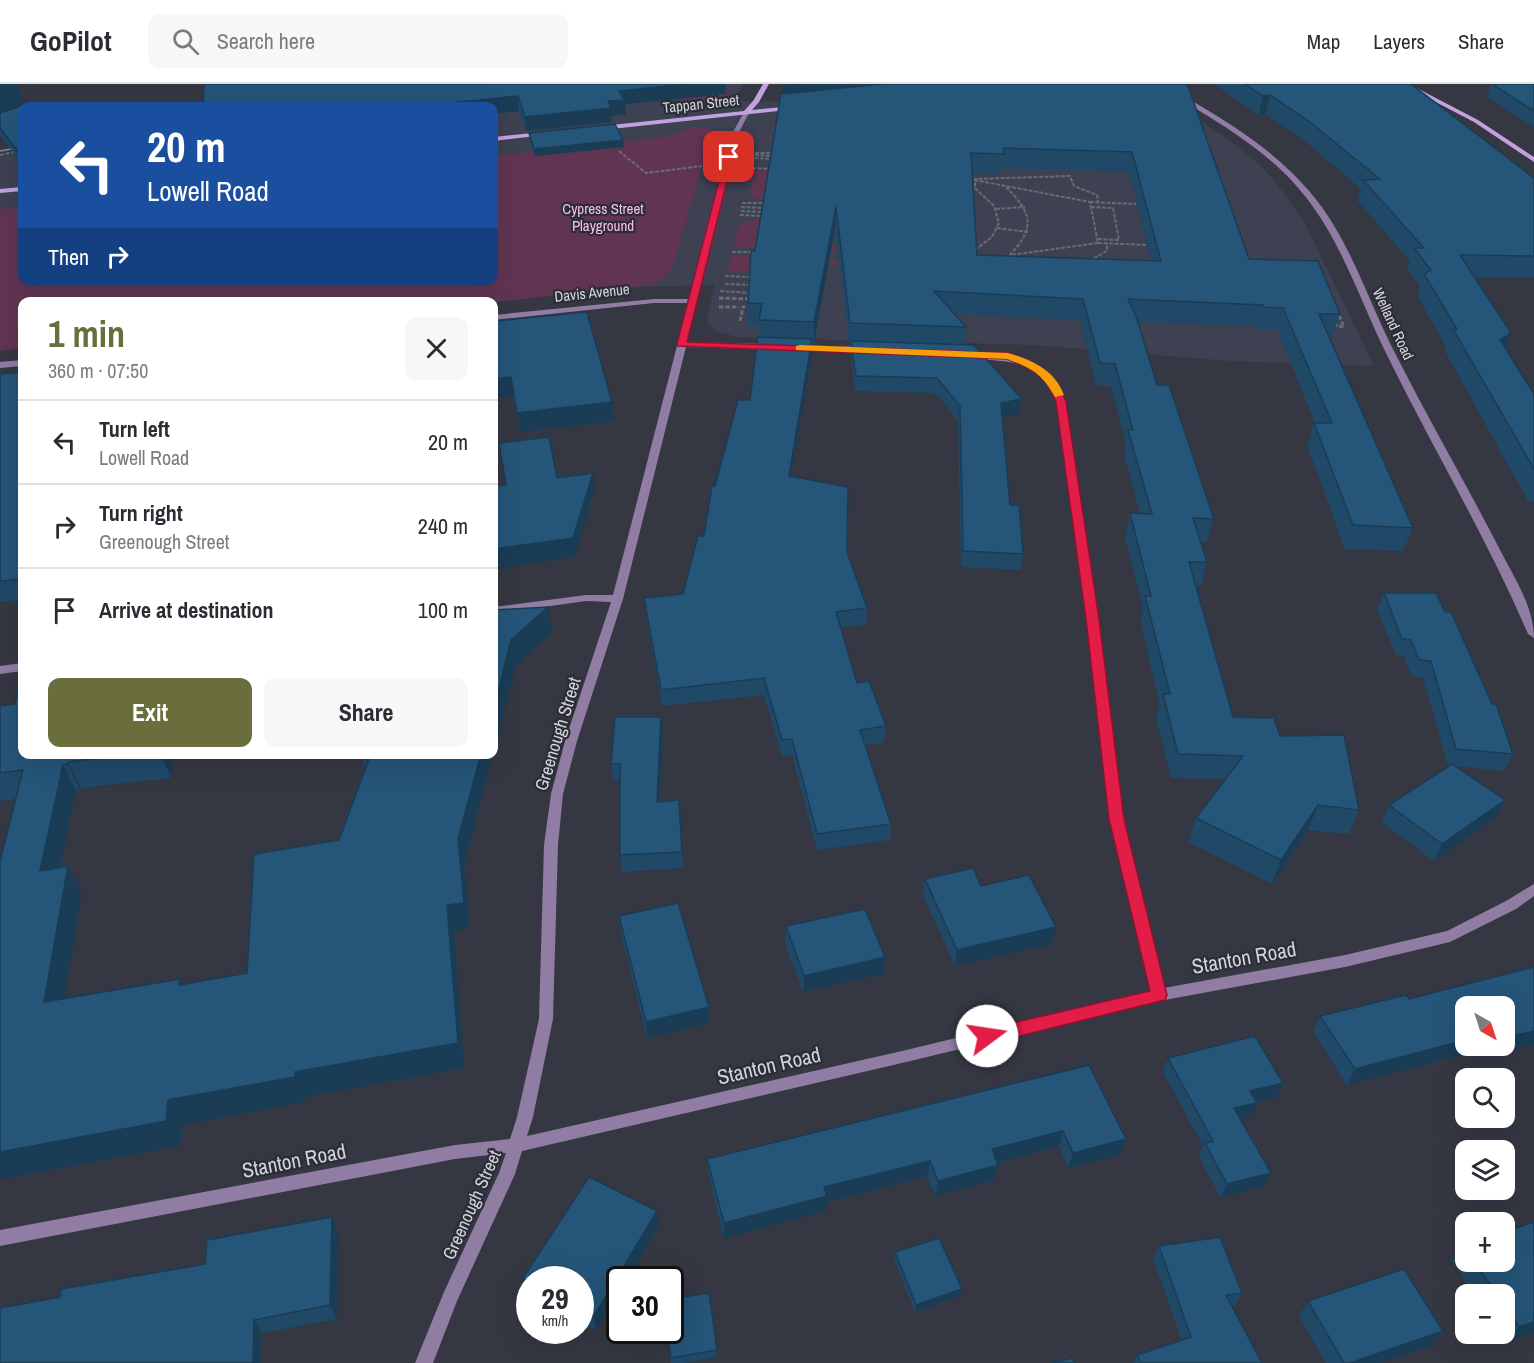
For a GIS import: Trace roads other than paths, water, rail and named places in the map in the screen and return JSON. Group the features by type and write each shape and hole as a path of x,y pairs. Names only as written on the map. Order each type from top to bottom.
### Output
{"street":[{"path":"746,113 756,102 766,84"},
{"name":"Welland Road","path":"1159,84 1250,141 1279,164 1309,194 1343,247 1390,353 1515,588 1534,634"},
{"path":"1404,84 1476,121 1534,159"},
{"name":"Tappan Street","path":"599,128 800,107"},
{"name":"Greenough Street","path":"424,1363 450,1298 507,1174 517,1145 546,1019 551,845 557,794 568,752 618,600 735,134 746,113"},
{"path":"498,140 552,133"},
{"path":"0,192 18,190"},
{"name":"Davis Avenue","path":"498,317 654,301 693,301"},
{"path":"681,344 874,351"},
{"path":"953,354 1008,356 1029,364 1045,374 1055,386 1061,402 1092,619 1117,819 1159,995"},
{"path":"0,365 18,363"},
{"path":"498,609 586,598 618,600"},
{"path":"0,670 18,668"},
{"name":"Stanton Road","path":"0,1238 455,1152 517,1145 902,1057 1159,995 1345,961 1450,936 1511,905 1534,889"}],"tram line":[{"path":"0,151 18,148"}],"park label":[{"name":"Cypress Street Playground","path":"603,218"}]}
